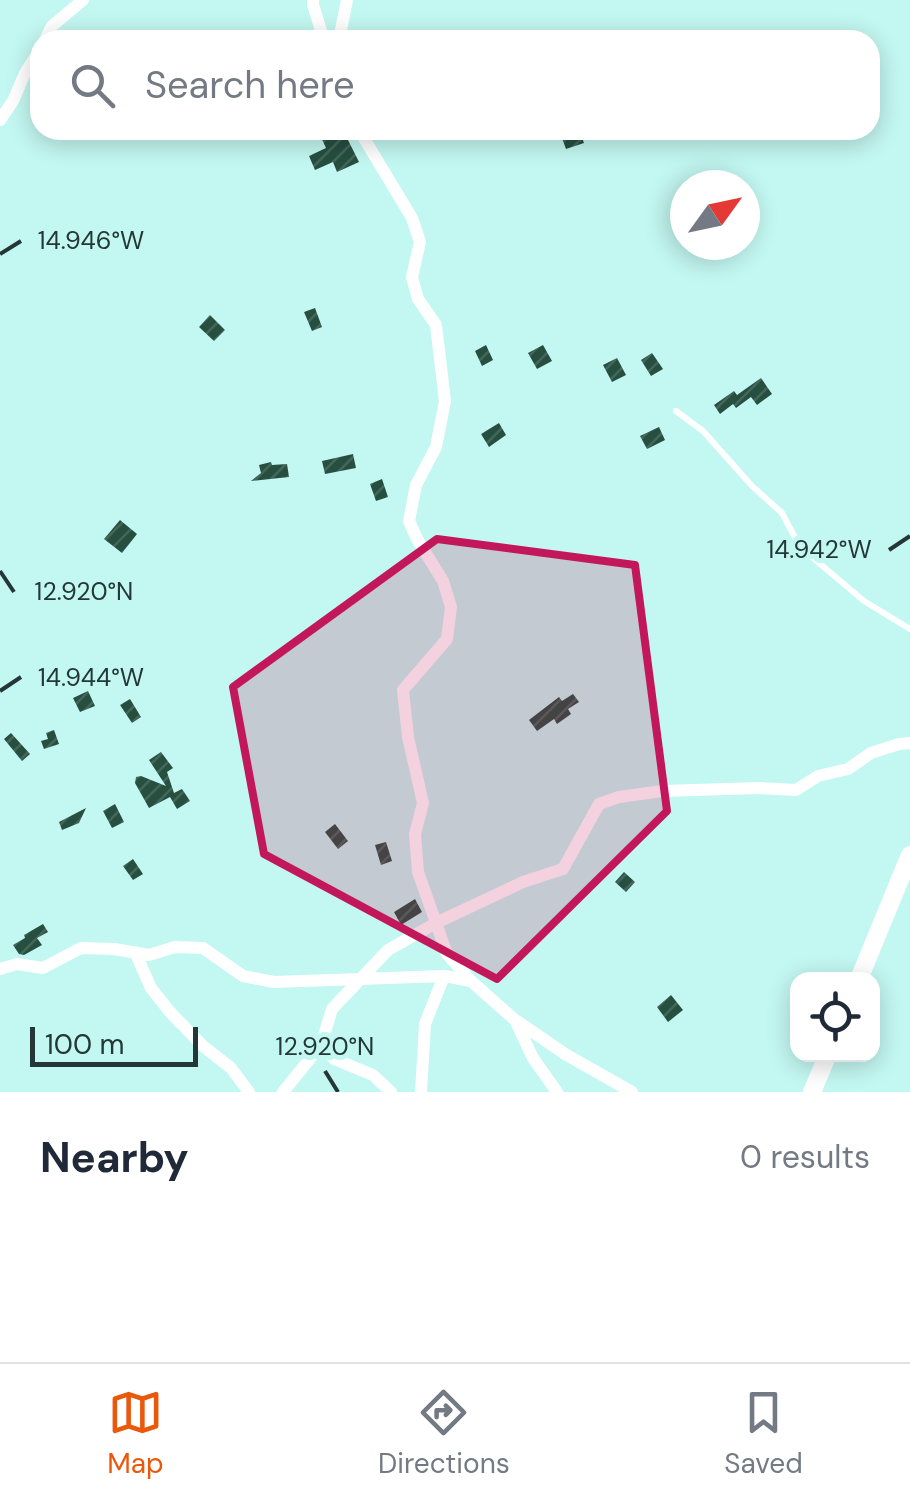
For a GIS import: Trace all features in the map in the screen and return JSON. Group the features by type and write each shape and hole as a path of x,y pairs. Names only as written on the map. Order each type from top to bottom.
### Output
{"main road":[{"path":"862,972 910,856"},
{"path":"812,1092 825,1062"}],"street":[{"path":"50,30 83,0"},
{"path":"313,0 320,30"},
{"path":"341,30 347,0"},
{"path":"0,120 30,64"},
{"path":"365,140 412,218 420,242 412,278 418,299 436,325 442,360 444,401 436,446 416,486 410,521 443,581 451,606 447,639 403,690 422,803 415,834 418,872 447,954 472,981 515,1020 564,1054 632,1092"},
{"path":"282,1092 322,1045 332,1008 388,950 523,882 564,869 600,804 662,791 796,790 818,776 848,770 871,753 910,743"},
{"path":"0,969 18,964 43,968 81,948 149,954 174,948 203,948 243,976 274,982 444,976 472,981"},
{"path":"136,952 151,988 170,1012 231,1068 249,1092"},
{"path":"421,1092 425,1024 444,976"},
{"path":"515,1020 533,1058 557,1092"},
{"path":"322,1045 334,1059 372,1075 391,1092"}],"lane":[{"path":"676,412 703,431 782,513 800,547 864,601 910,629"}],"highlighted area":[{"path":"437,539 635,565 667,811 497,979 264,854 233,687"}],"building":[{"path":"322,140 348,140 359,162 337,172 333,162 315,170 309,156 326,148"},
{"path":"563,140 583,140 584,143 566,149"},
{"path":"315,308 322,327 312,331 304,312"},
{"path":"210,315 225,330 214,341 199,327"},
{"path":"486,345 493,360 482,366 475,351"},
{"path":"543,345 552,361 537,369 528,353"},
{"path":"652,353 663,369 651,376 641,360"},
{"path":"617,358 626,375 612,382 603,365"},
{"path":"761,378 772,394 757,405 751,397 720,414 714,405"},
{"path":"499,423 506,435 489,447 481,434"},
{"path":"659,427 665,440 647,449 640,436"},
{"path":"353,454 356,468 325,474 322,461"},
{"path":"287,464 289,477 251,481 261,473 259,465"},
{"path":"382,479 388,497 376,501 370,484"},
{"path":"120,520 137,534 122,553 104,539"},
{"path":"88,691 95,706 80,712 73,698"},
{"path":"573,694 579,702 568,709 571,714 557,724 554,719 537,731 529,720 559,697 562,701"},
{"path":"130,699 141,717 132,723 120,705"},
{"path":"54,730 59,744 44,749 41,741"},
{"path":"11,733 30,754 22,761 4,739"},
{"path":"161,752 173,768 167,772 174,793 182,789 190,801 177,809 170,797 149,808 135,783 136,777 141,776 166,786 149,760"},
{"path":"115,804 124,822 112,828 103,811"},
{"path":"86,808 79,823 62,830 59,822"},
{"path":"335,824 348,841 338,849 325,832"},
{"path":"386,842 392,861 381,865 375,845"},
{"path":"133,859 143,874 133,880 123,866"},
{"path":"624,872 635,882 626,892 615,882"},
{"path":"415,899 422,912 401,925 394,912"},
{"path":"43,924 48,932 37,938 42,945 19,954 13,945"},
{"path":"671,995 683,1010 668,1022 657,1007"}]}
